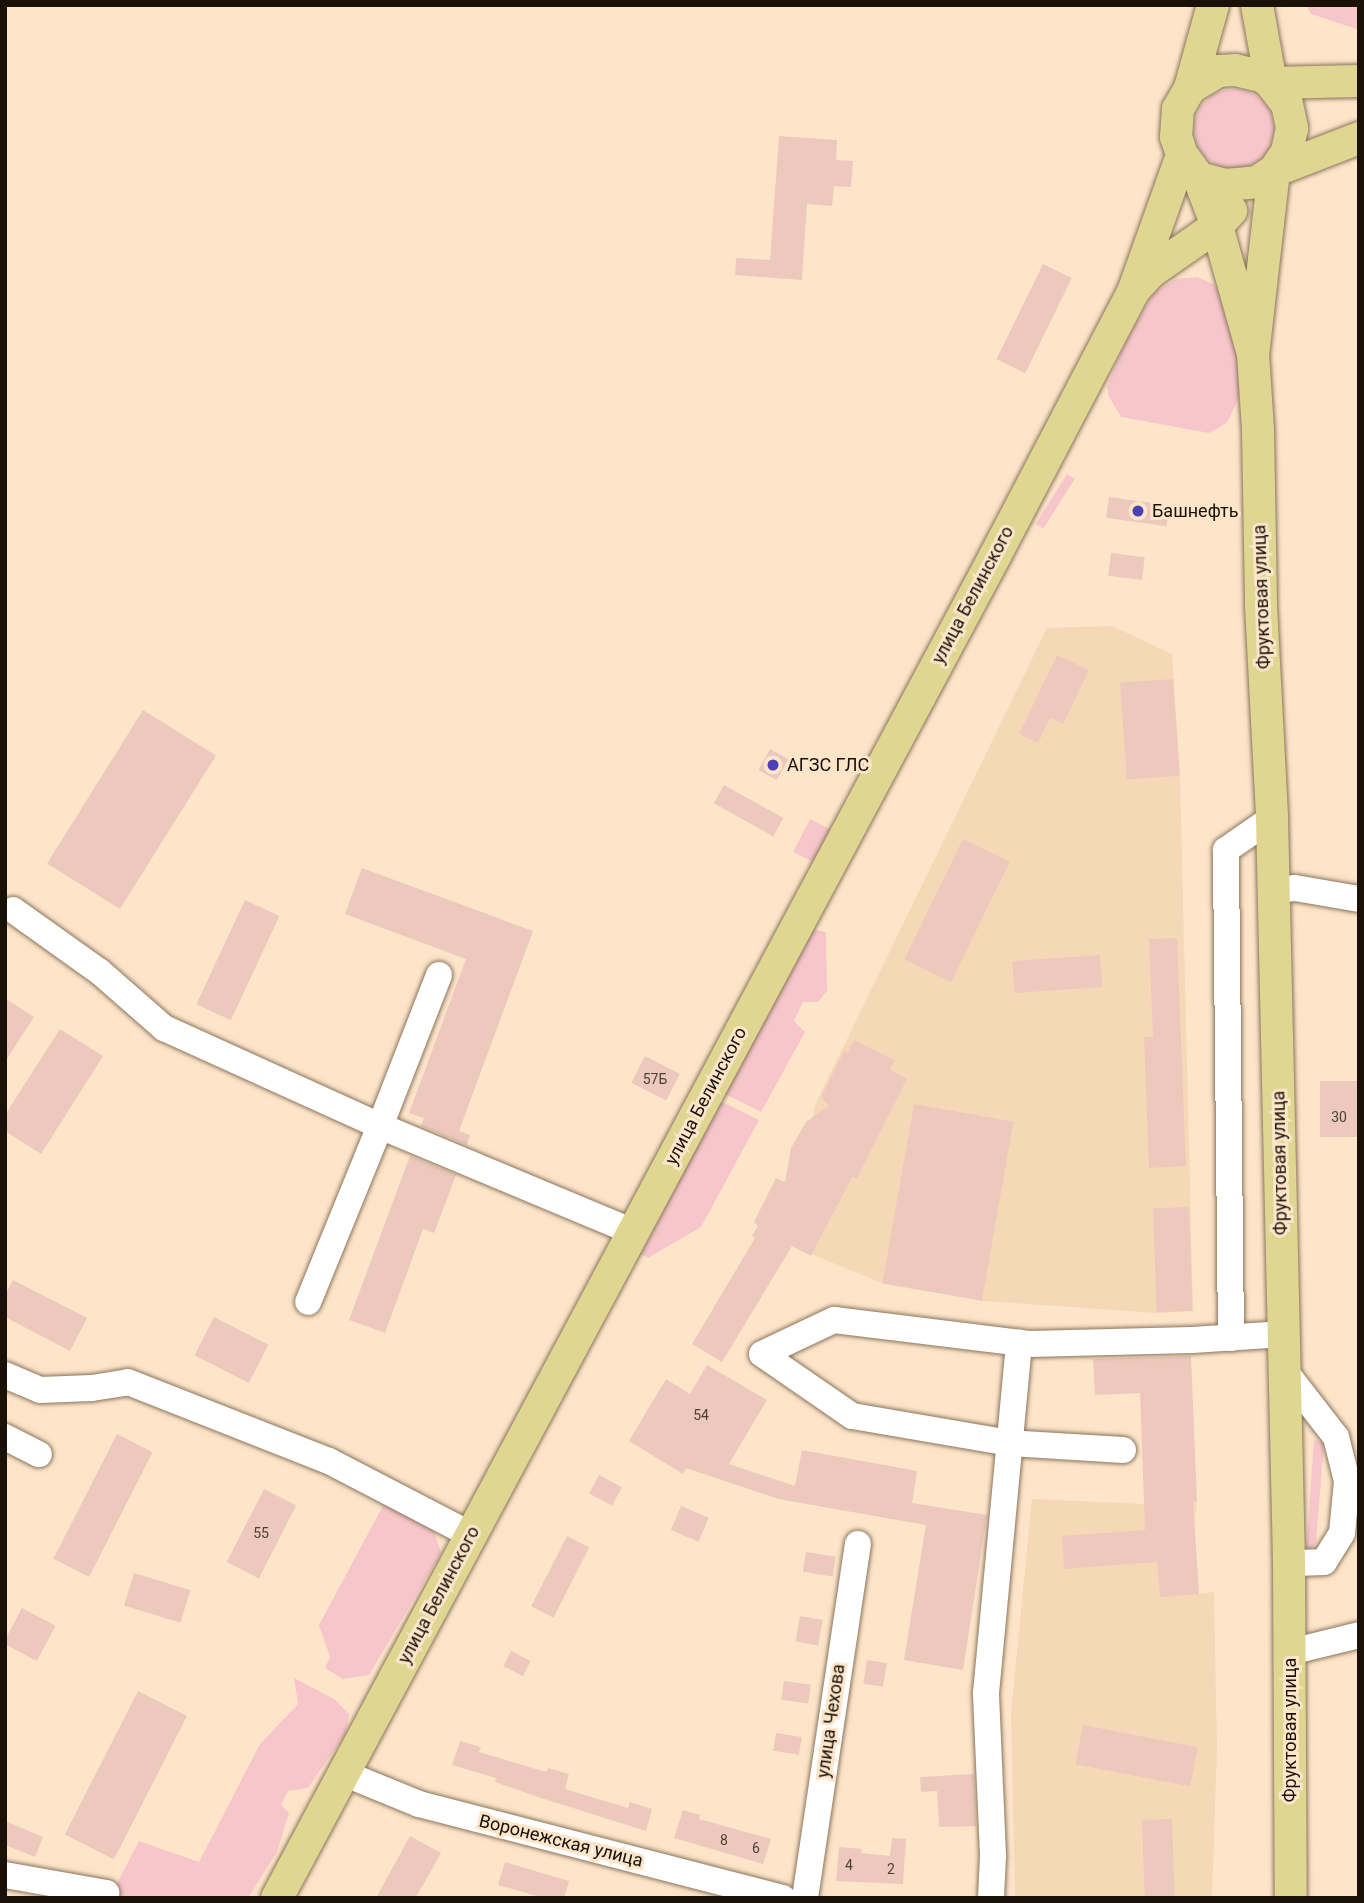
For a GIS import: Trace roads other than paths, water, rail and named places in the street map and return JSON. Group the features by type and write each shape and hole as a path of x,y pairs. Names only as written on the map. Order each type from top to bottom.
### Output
{"main road":[{"path":"1213,5 1190,88 1176,121 1176,137 1190,166 1247,196"},
{"path":"1257,5 1271,83"},
{"path":"1190,88 1197,81 1218,71 1235,70 1262,76 1287,104 1292,128 1287,152 1247,196 1235,290"},
{"path":"1271,83 1359,81"},
{"path":"1247,196 1359,138"},
{"path":"1190,166 1247,196"},
{"name":"улица Белинского","path":"277,1898 1142,282 1190,166"},
{"path":"1247,196 1254,354"},
{"name":"улица Белинского","path":"1142,282 1247,196"},
{"path":"1142,282 1178,262 1193,262 1219,271 1235,290 1254,354"},
{"name":"Фруктовая улица","path":"1254,354 1261,606 1274,890 1289,1563 1291,1898"}],"street":[{"path":"1231,1338 1226,850 1272,818"},
{"path":"1274,890 1295,888 1359,899"},
{"path":"13,910 100,972 164,1028 380,1126 633,1232"},
{"path":"308,1302 439,975"},
{"path":"1123,1450 1010,1443 852,1416 762,1354 834,1320 1019,1343 1231,1338 1284,1334"},
{"path":"991,1898 993,1855 986,1693 1019,1343"},
{"path":"1284,1370 1336,1437 1347,1481 1342,1533 1324,1562 1289,1563"},
{"path":"5,1375 40,1390 92,1388 128,1382 329,1461 471,1535"},
{"path":"5,1437 39,1454"},
{"name":"улица Чехова","path":"805,1898 858,1544"},
{"path":"1290,1652 1359,1635"},
{"name":"Воронежская улица","path":"344,1773 419,1804 783,1898"},
{"path":"5,1875 105,1895"}],"place":[{"name":"Башнефть","path":"1138,511"},
{"name":"АГЗС ГЛС","path":"773,765"}]}
